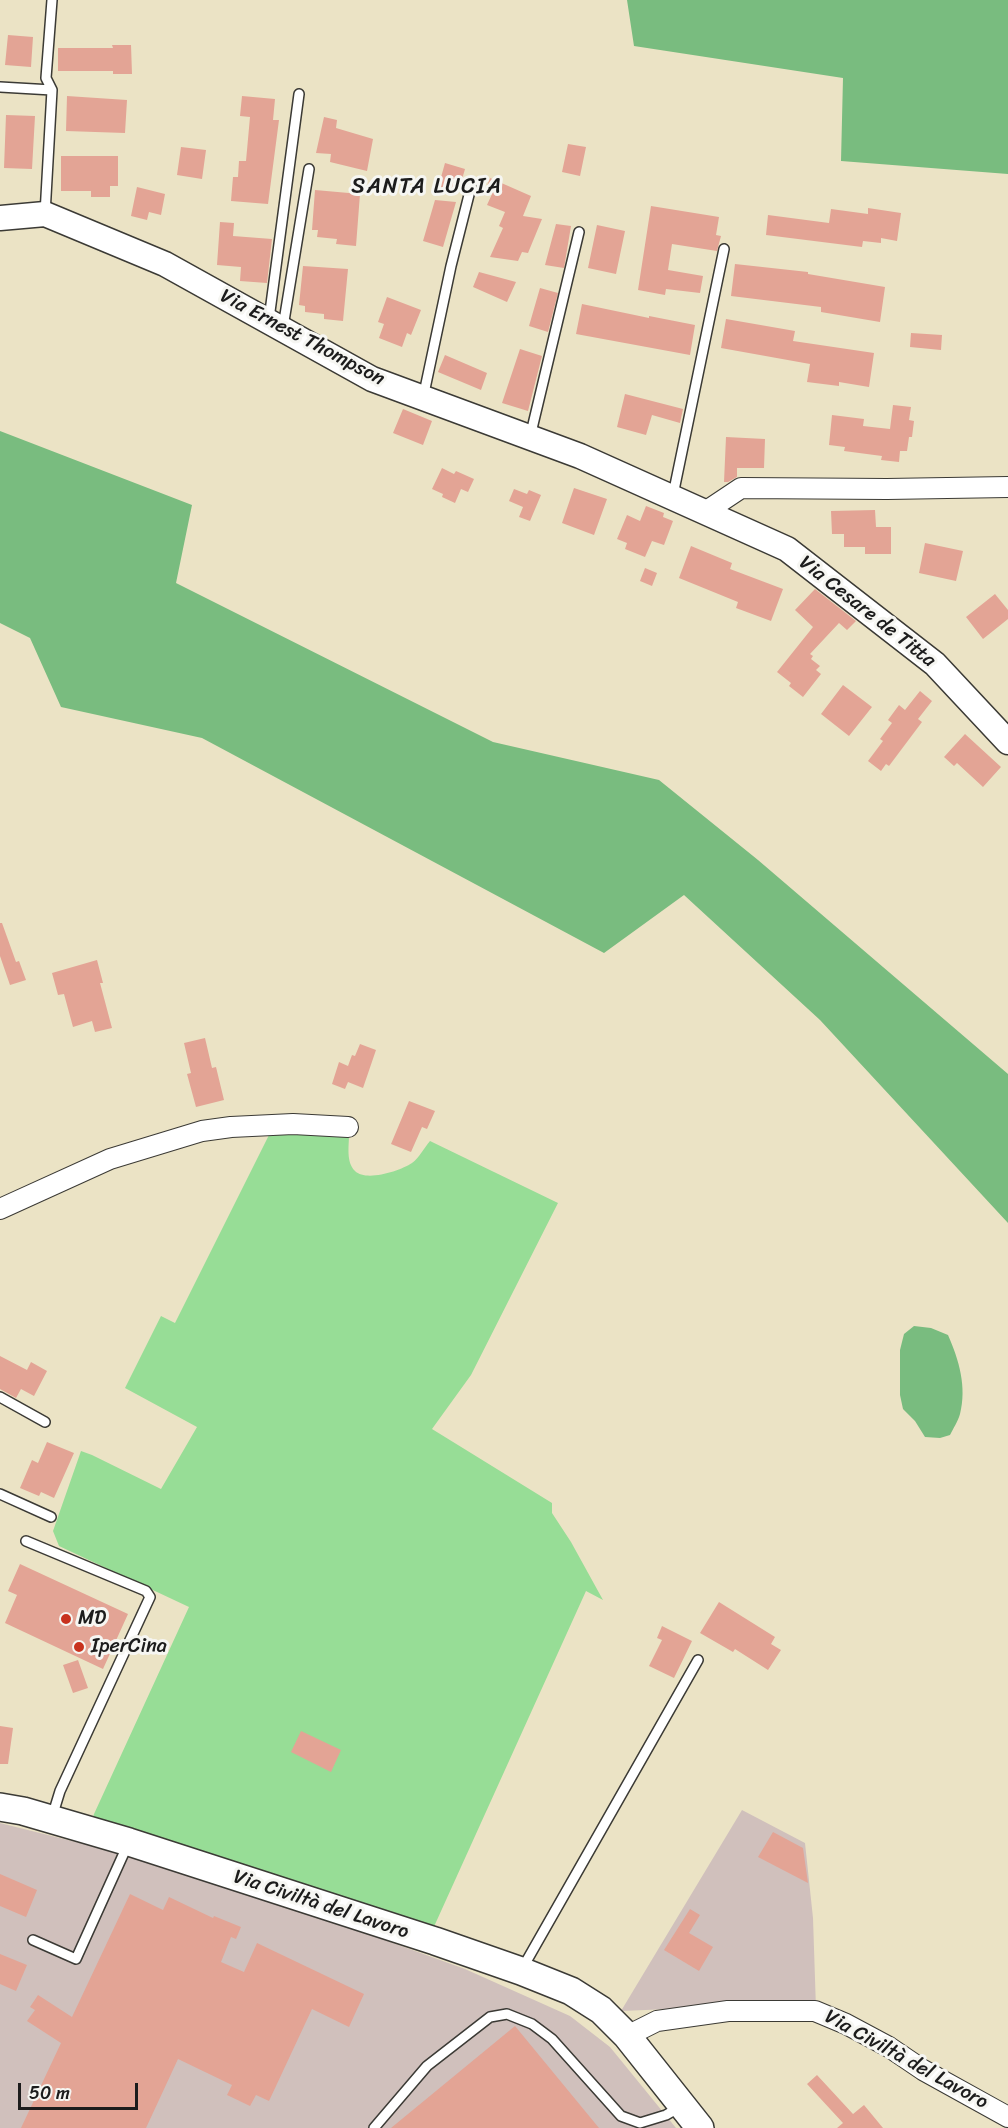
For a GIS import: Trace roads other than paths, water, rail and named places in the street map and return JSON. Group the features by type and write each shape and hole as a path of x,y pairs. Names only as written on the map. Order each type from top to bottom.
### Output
{"main road":[{"name":"Via Civiltà del Lavoro","path":"0,1807 23,1810 129,1842 521,1971 571,1991 601,2010 627,2036 700,2128"}],"street":[{"name":"Via Ernest Thompson","path":"0,218 45,214 165,264 372,379 580,456 705,512"},
{"path":"705,512 741,489 1008,487"},
{"name":"Via Cesare de Titta","path":"705,512 787,549 935,664 1007,739"},
{"path":"0,1209 110,1159 202,1131 231,1126 293,1124 348,1127"},
{"name":"Via Civiltà del Lavoro","path":"627,2036 657,2021 728,2011 815,2011 855,2028 923,2070 1008,2116"}],"lane":[{"path":"45,214 52,90 46,78 52,0"},
{"path":"0,87 52,90"},
{"path":"276,326 299,94"},
{"path":"276,326 309,169"},
{"path":"423,398 451,266 471,187"},
{"path":"530,437 579,232"},
{"path":"672,497 724,249"},
{"path":"0,1397 45,1422"},
{"path":"0,1494 51,1517"},
{"path":"26,1541 146,1591 150,1597 60,1791 51,1819"},
{"path":"521,1971 698,1660"},
{"path":"33,1940 76,1959 129,1842"},
{"path":"374,2128 428,2066 490,2017 507,2014 532,2024 552,2039 621,2116 640,2123 666,2115 682,2106"}],"place":[{"name":"MD","path":"66,1619"},
{"name":"IperCina","path":"79,1647"}],"district":[{"name":"SANTA LUCIA","path":"427,187"}]}
